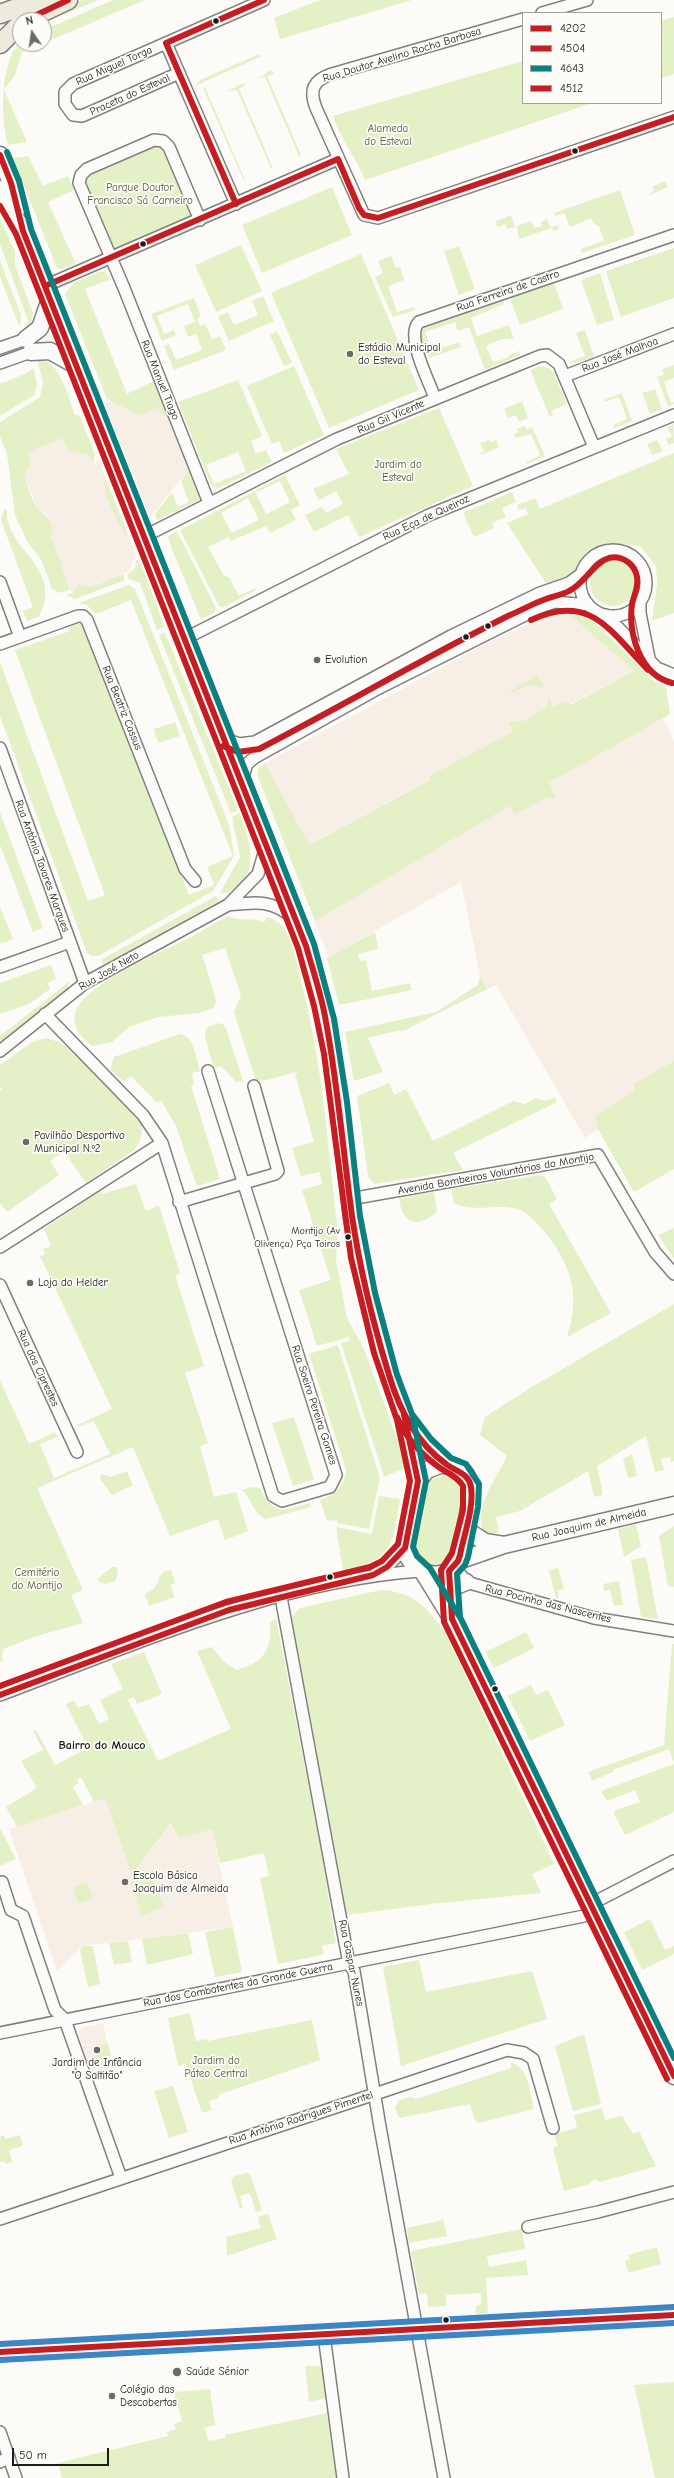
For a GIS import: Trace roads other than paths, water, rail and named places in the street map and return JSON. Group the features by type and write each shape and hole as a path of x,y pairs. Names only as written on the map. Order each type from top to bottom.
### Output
{"main road":[{"path":"0,14 39,0"},
{"path":"43,12 68,0"},
{"path":"0,44 12,32"},
{"path":"0,155 11,183 23,231"},
{"path":"0,189 23,231 186,638 298,922 316,980 332,1053 350,1199 367,1296 389,1377 405,1418 418,1481 405,1548 410,1561 422,1572 452,1619 592,1910 674,2076"},
{"path":"48,293 40,328 29,345 50,351 77,366"},
{"path":"405,1418 425,1444 447,1465 460,1470 471,1486 465,1529 454,1566 449,1598 452,1619"},
{"path":"418,1481 427,1470 447,1465"},
{"name":"Rua Joaquim de Almeida","path":"422,1572 440,1574 454,1566 504,1545 674,1505"},
{"name":"Rua Joaquim de Almeida","path":"465,1529 485,1542 504,1545"},
{"path":"451,1588 466,1582"}],"street":[{"name":"Rua Miguel Torga","path":"82,116 75,116 69,112 64,96 67,87 264,0"},
{"path":"545,12 587,0"},
{"name":"Rua Doutor Avelino Rocha Barbosa","path":"522,19 320,78 314,84 312,99 359,208 364,215 378,218 674,117"},
{"path":"166,42 179,73"},
{"name":"Praceta do Esteval","path":"82,116 179,73 236,204"},
{"name":"Rua Manuel Tiago","path":"200,220 169,147 163,141 154,140 100,164 84,172 79,182 209,503"},
{"path":"48,293 111,258 338,159"},
{"name":"Rua Ferreira de Castro","path":"435,398 413,340 415,325 419,322 674,235"},
{"name":"Rua José Malhoa","path":"565,376 674,334"},
{"path":"0,348 29,345"},
{"path":"0,363 29,345"},
{"name":"Rua Gil Vicente","path":"145,536 337,439 540,356 548,355 554,358 565,376 594,447"},
{"name":"Rua Eça de Queiroz","path":"186,638 429,515 674,415"},
{"path":"226,739 239,744 255,742 451,636 540,592 569,583 580,575 588,562 600,552 611,550 621,551 639,562 644,571 645,592 640,602 625,614 606,615 596,612 588,605 581,591 580,575"},
{"path":"0,582 20,637"},
{"path":"242,779 247,764 254,758 495,628 555,602 588,605"},
{"path":"640,602 640,613 649,658"},
{"path":"606,615 657,668 674,675"},
{"name":"Rua Beatriz Cassus","path":"0,644 78,616 83,616 87,620 185,869 195,881"},
{"name":"Rua António Tavares Marques","path":"0,748 85,983"},
{"name":"Rua José Neto","path":"0,1051 85,983 228,905 258,874 267,843"},
{"name":"Rua José Neto","path":"228,905 253,902 273,904 286,910 298,922"},
{"path":"0,967 70,942"},
{"name":"Rua Soeiro Pereira Gomes","path":"45,1014 143,1115 162,1143 179,1202 273,1496 282,1501 330,1487 336,1475 208,1071"},
{"path":"179,1202 275,1174 278,1170 254,1086"},
{"path":"0,1247 162,1143"},
{"name":"Avenida Bombeiros Voluntários do Montijo","path":"350,1199 598,1155 655,1252 674,1274"},
{"name":"Rua dos Ciprestes","path":"0,1285 77,1452"},
{"path":"373,1575 387,1567 405,1548"},
{"path":"454,1566 466,1582"},
{"path":"0,1695 229,1610 373,1575 422,1572"},
{"name":"Rua Pocinho das Nascentes","path":"466,1582 594,1618 674,1631"},
{"name":"Rua Gaspar Nunes","path":"281,1597 349,1964 355,1977 376,2094 380,2127 418,2328 444,2478"},
{"name":"Rua dos Combatentes da Grande Guerra","path":"0,2033 349,1964 592,1910 674,1861"},
{"path":"2,1882 12,1910 23,1916 55,2010 65,2020 121,2178"},
{"name":"Rua António Rodrigues Pimentel","path":"0,2219 498,2052 516,2050 529,2055 533,2059 553,2128"},
{"path":"528,2227 598,2212 674,2192"},
{"path":"0,2352 674,2315"},
{"path":"324,2334 343,2478"},
{"path":"0,2432 4,2460 16,2478"}],"place":[{"name":"Estádio Municipal do Esteval","path":"350,354"},
{"name":"Evolution","path":"317,660"},
{"name":"Pavilhão Desportivo Municipal N.º2","path":"26,1142"},
{"name":"Montijo (Av Olivença) Pça Toiros","path":"348,1237"},
{"name":"Loja do Helder","path":"30,1283"},
{"name":"Escola Básica Joaquim de Almeida","path":"125,1882"},
{"name":"Jardim de Infância \"O Saltitão\"","path":"97,2050"},
{"name":"Saúde Sénior","path":"177,2372"},
{"name":"Colégio das Descobertas","path":"112,2396"}],"district":[{"name":"Bairro do Mouco","path":"102,1746"}],"park label":[{"name":"Alameda do Esteval","path":"388,135"},
{"name":"Parque Doutor Francisco Sá Carneiro","path":"140,194"},
{"name":"Jardim do Esteval","path":"398,471"},
{"name":"Cemitério do Montijo","path":"37,1579"},
{"name":"Jardim do Páteo Central","path":"216,2067"}]}
